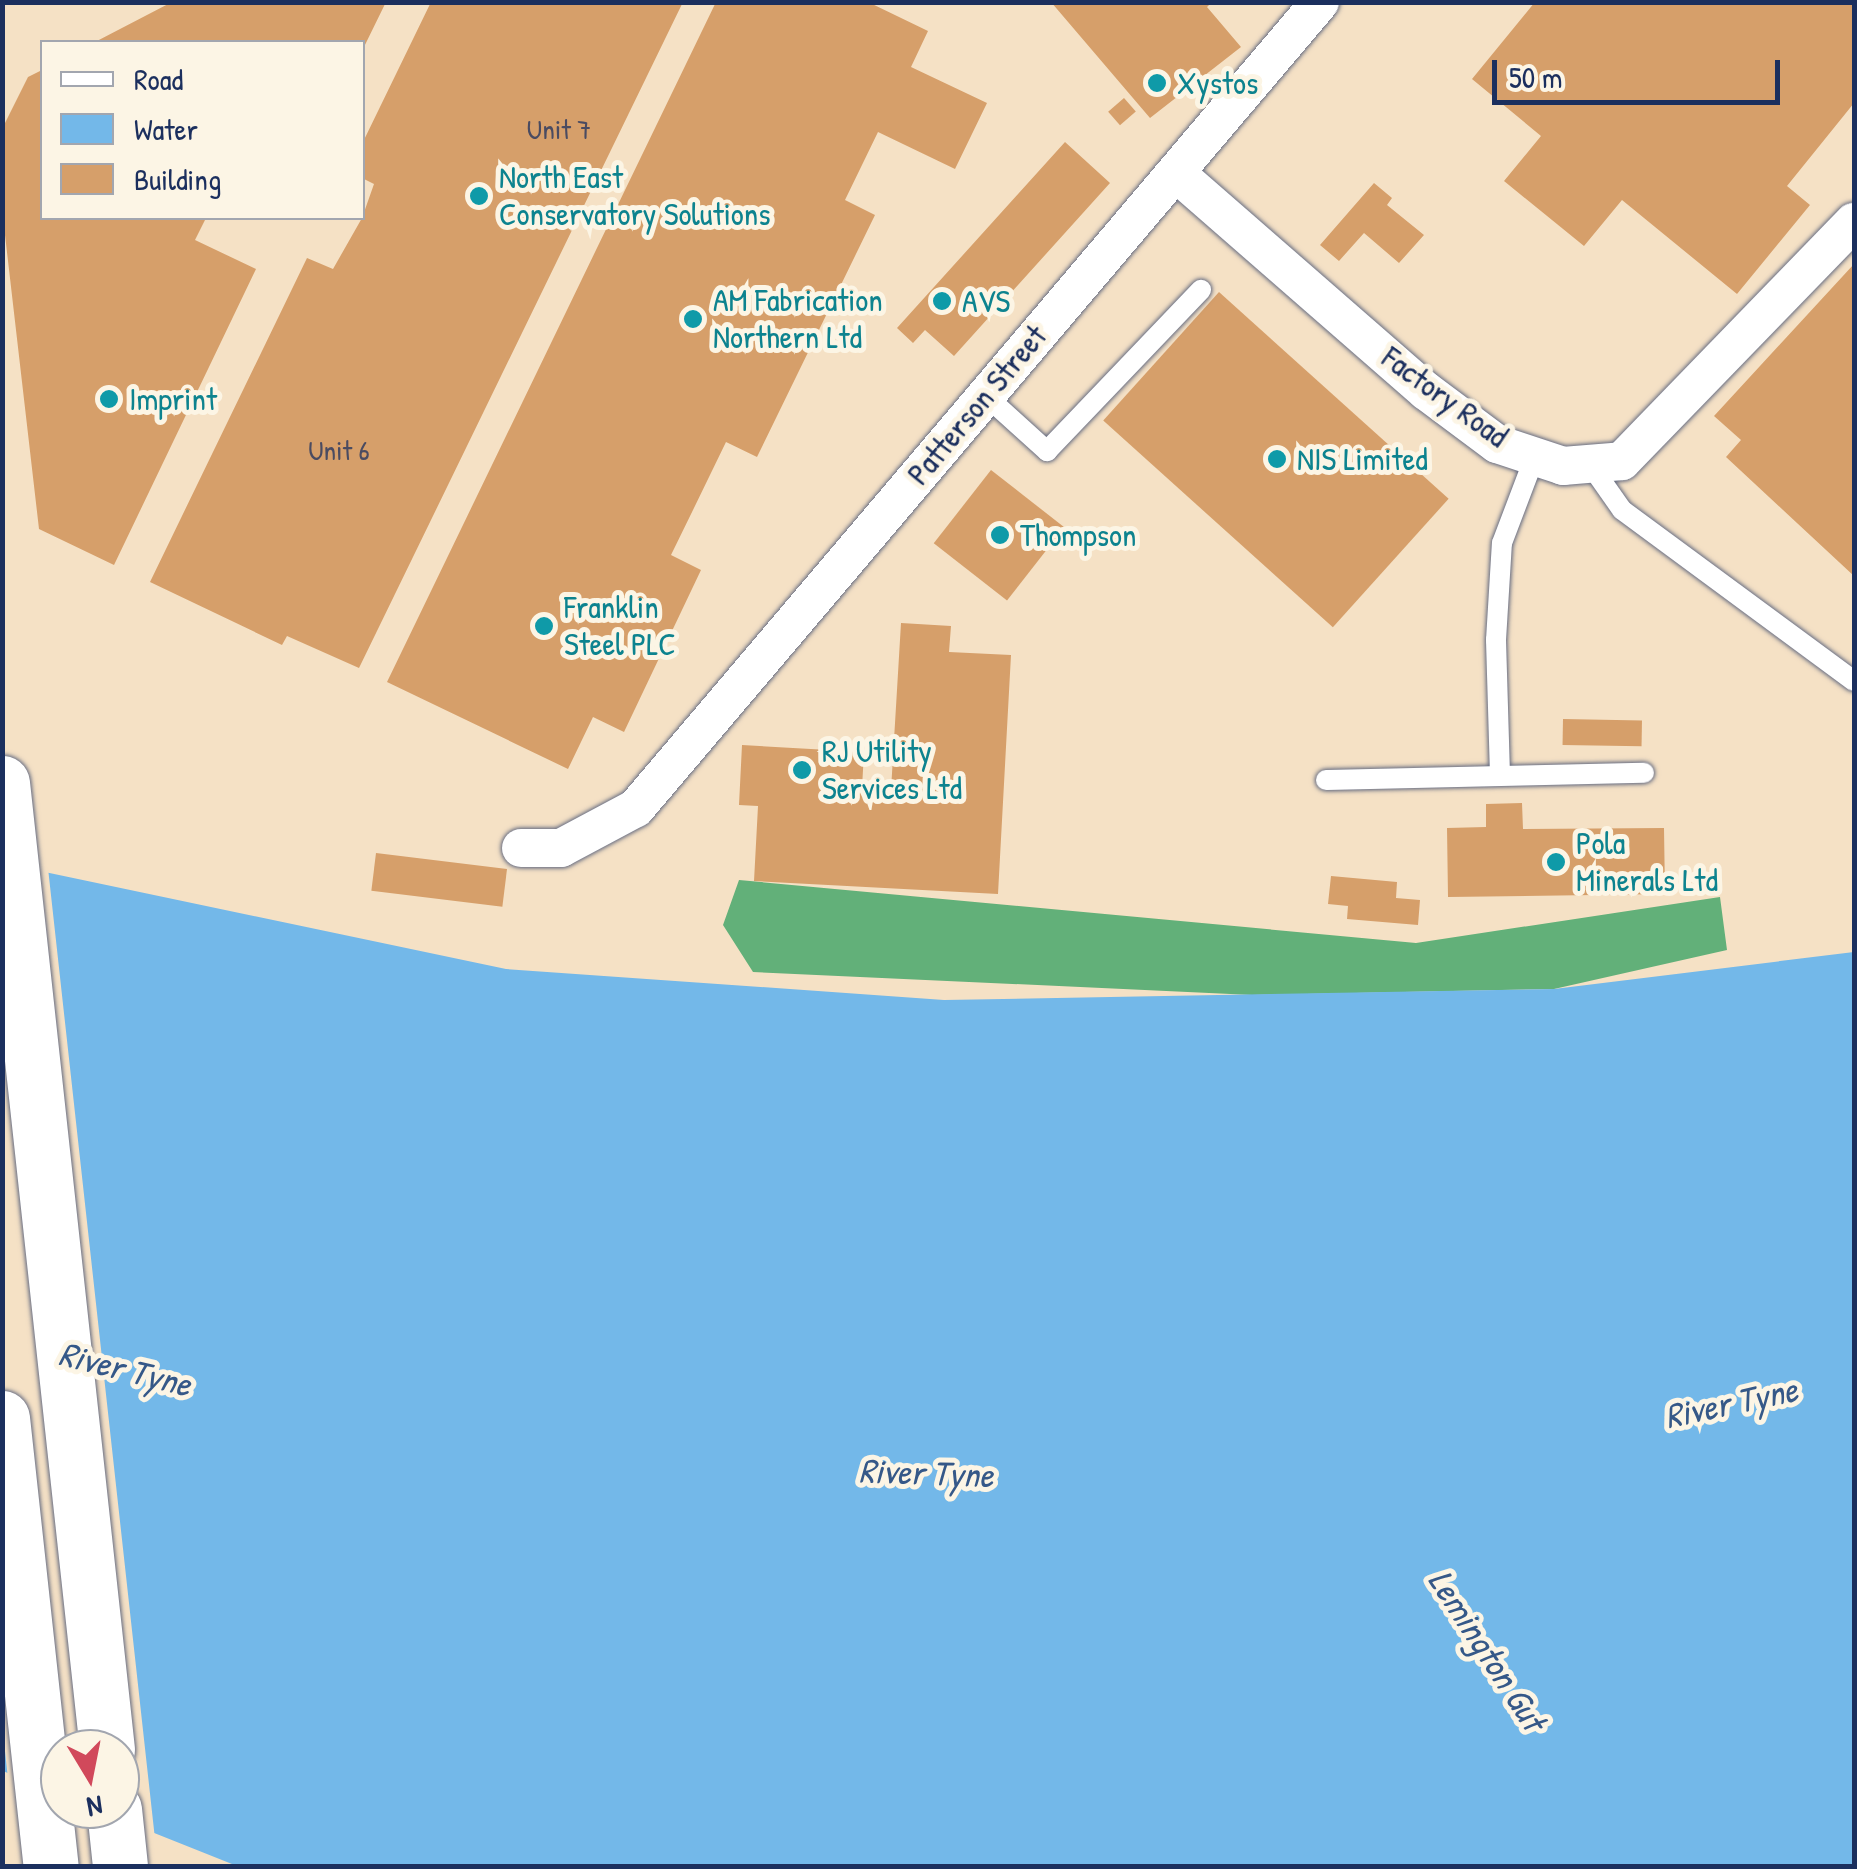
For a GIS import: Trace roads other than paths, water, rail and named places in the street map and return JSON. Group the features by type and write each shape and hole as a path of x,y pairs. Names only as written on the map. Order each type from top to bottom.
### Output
{"highway":[{"path":"2,783 106,1729"},
{"path":"2,1418 51,1866"},
{"path":"116,1829 120,1866"}],"street":[{"name":"Patterson Street","path":"520,848 561,848 636,808 1320,2"},
{"name":"Factory Road","path":"1176,172 1426,392 1497,444 1563,466 1622,461 1854,222"}],"lane":[{"path":"985,395 1047,451 1201,290"},
{"path":"1500,775 1496,640 1502,543 1535,456"},
{"path":"1589,463 1622,510 1854,681"},
{"path":"1326,780 1644,773"}],"water":[{"path":"2,863 506,969 944,1000 1554,989 1854,952 1854,1866 237,1866 140,1827 140,1729 40,1729 40,1787 3,1771"}],"place":[{"name":"Xystos","path":"1157,83"},
{"name":"North East Conservatory Solutions","path":"479,196"},
{"name":"AVS","path":"942,301"},
{"name":"AM Fabrication Northern Ltd","path":"693,319"},
{"name":"Imprint","path":"109,399"},
{"name":"NIS Limited","path":"1277,459"},
{"name":"Thompson","path":"1000,535"},
{"name":"Franklin Steel PLC","path":"544,626"},
{"name":"RJ Utility Services Ltd","path":"802,770"},
{"name":"Pola Minerals Ltd","path":"1556,862"}],"water label":[{"name":"River Tyne","path":"125,1369"},
{"name":"River Tyne","path":"1731,1403"},
{"name":"River Tyne","path":"926,1473"},
{"name":"Lemington Gut","path":"1487,1650"}]}
